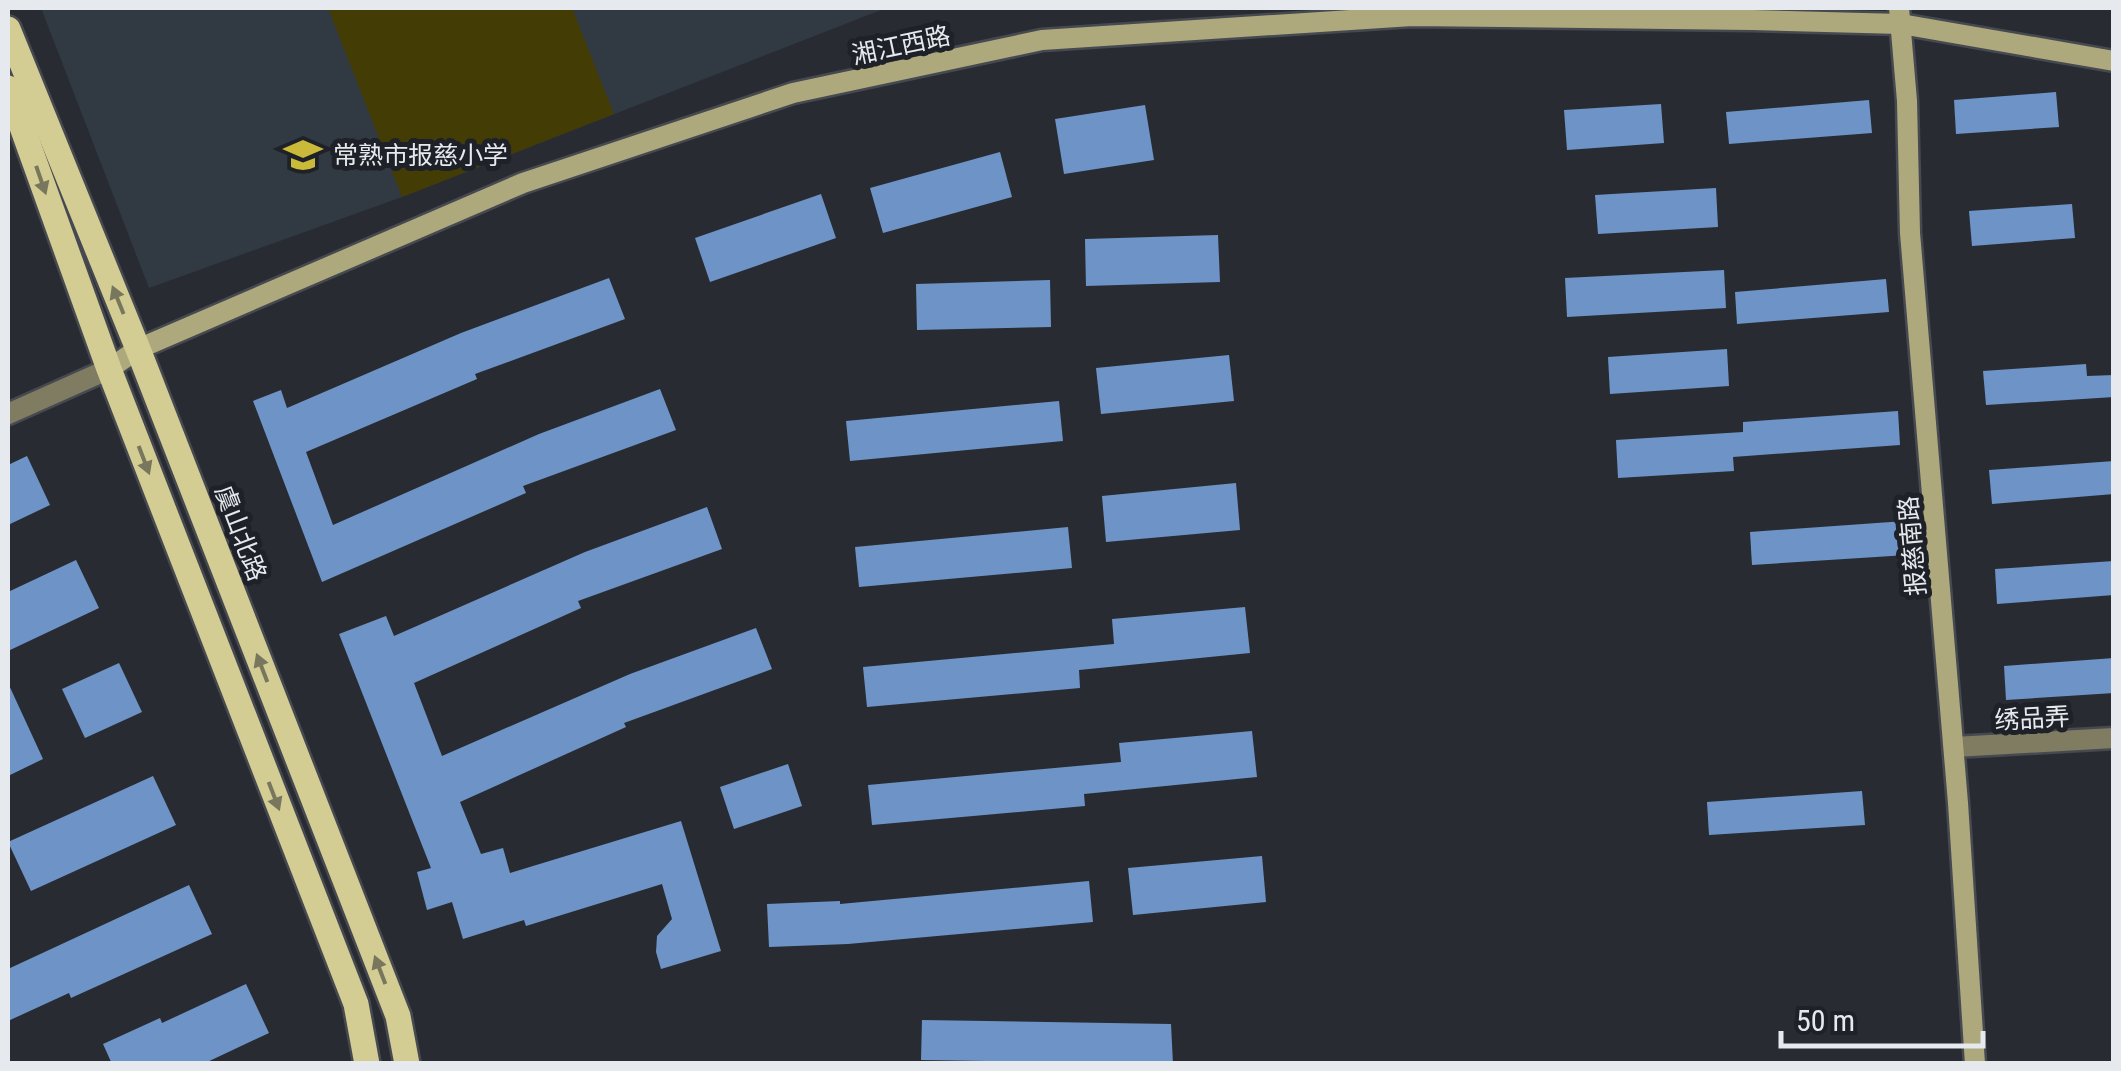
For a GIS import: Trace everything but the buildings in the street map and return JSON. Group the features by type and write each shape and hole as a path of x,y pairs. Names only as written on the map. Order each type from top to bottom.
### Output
{"main road":[{"name":"虞山北路","path":"8,28 138,349 398,1016 408,1064"},
{"path":"10,103 108,369 356,1004 367,1064"}],"street":[{"name":"湘江西路","path":"108,369 138,349 522,183 793,93 1042,40 1412,16 1901,13 2114,61"},
{"name":"报慈南路","path":"1901,13 1910,233 1954,747 1975,1064"},
{"path":"8,414 108,369"},
{"name":"绣品弄","path":"1954,747 2114,738"}],"shaded area":[{"name":"常熟市报慈小学","path":"41,8 886,8 402,197 149,288"},
{"path":"328,8 572,8 614,114 402,197"}],"place":[{"name":"常熟市报慈小学","path":"303,155"}]}
